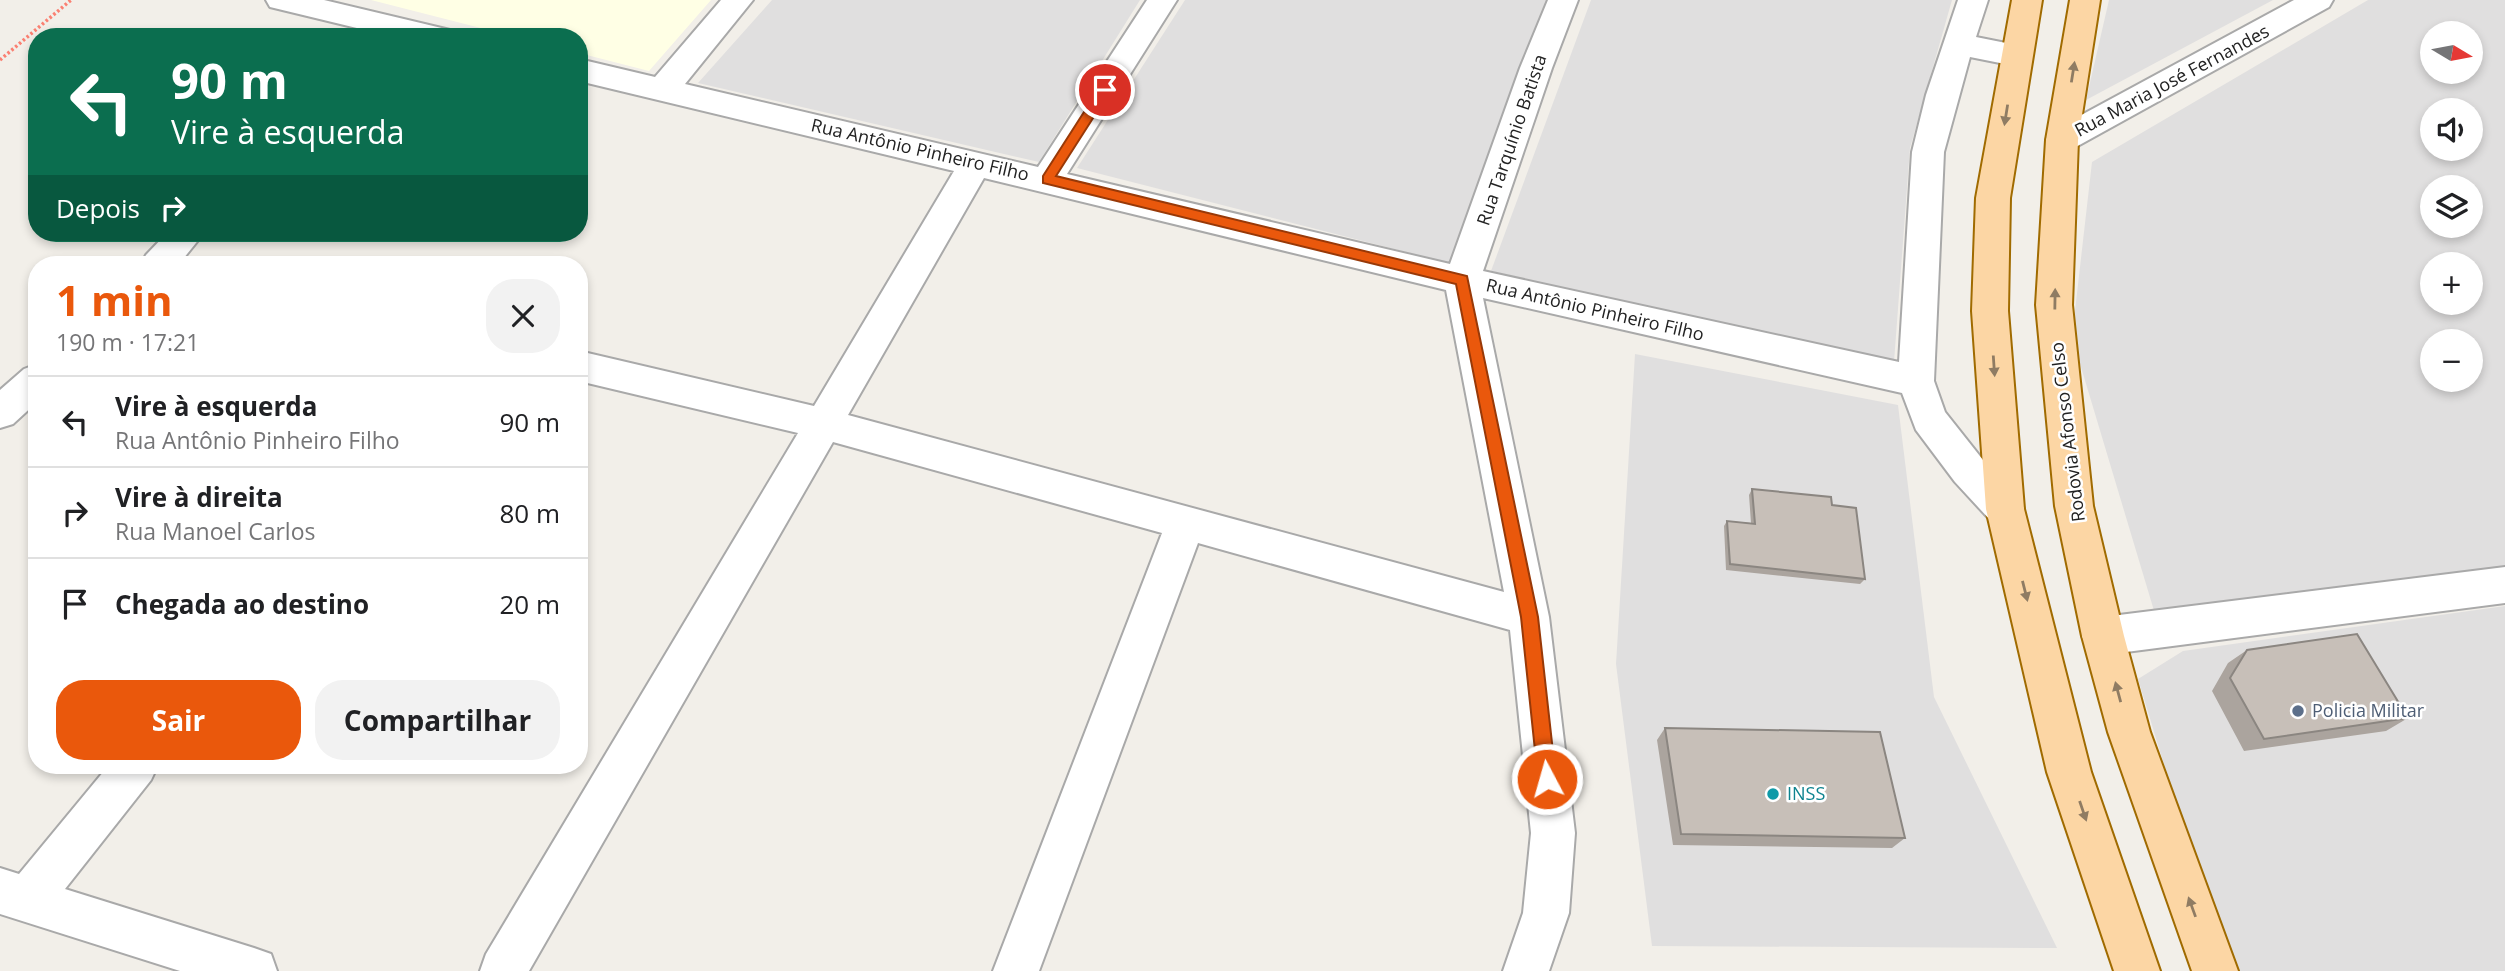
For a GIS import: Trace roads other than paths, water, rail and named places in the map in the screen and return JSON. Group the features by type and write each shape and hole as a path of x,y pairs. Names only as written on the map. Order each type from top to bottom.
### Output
{"main road":[{"path":"2026,0 1993,198 1990,311 2005,509 2069,772 2137,971"},
{"name":"Rodovia Afonso Celso","path":"2085,0 2062,140 2054,305 2074,506 2103,636 2129,732 2215,971"}],"street":[{"path":"281,0 367,28"},
{"path":"662,90 738,0"},
{"path":"1047,179 1162,0"},
{"name":"Rua Tarquínio Batista","path":"1462,280 1536,68 1563,0"},
{"path":"1973,0 1942,94 1928,152 1916,381 1929,419 1969,471 2005,509"},
{"name":"Rua Maria José Fernandes","path":"2062,140 2318,0"},
{"path":"1960,44 2015,55"},
{"name":"Rua Antônio Pinheiro Filho","path":"588,72 1047,179 1462,280 1916,381"},
{"path":"503,971 976,163"},
{"path":"165,256 179,242"},
{"path":"1462,280 1529,617 1553,833 1546,913 1525,971"},
{"path":"588,368 824,424 1529,617"},
{"path":"0,414 28,388"},
{"path":"1016,971 1186,523"},
{"path":"2103,636 2505,585"},
{"path":"128,774 14,896 254,971"}],"place":[{"name":"Policia Militar","path":"2298,711"},
{"name":"INSS","path":"1773,794"}]}
